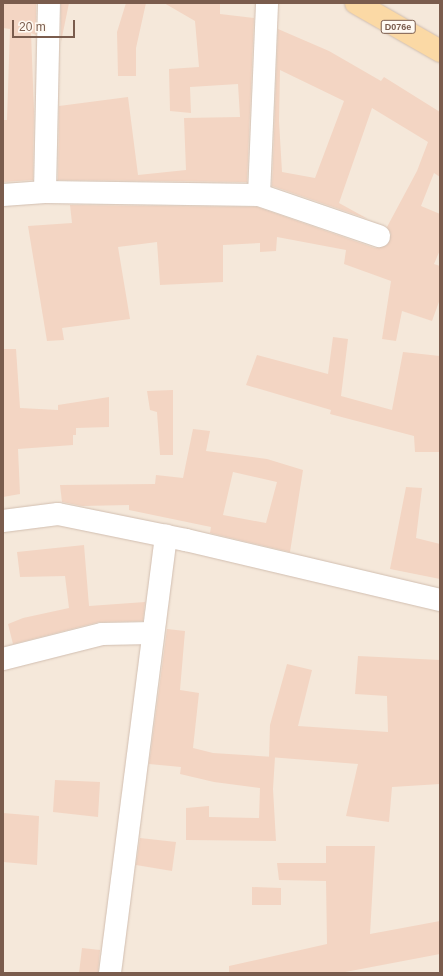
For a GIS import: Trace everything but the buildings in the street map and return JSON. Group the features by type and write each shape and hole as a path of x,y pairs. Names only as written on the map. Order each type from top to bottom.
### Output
{"main road":[{"name":"D076e","path":"356,3 440,51"}],"street":[{"path":"45,192 49,3"},
{"path":"259,195 267,3"},
{"path":"3,195 45,192 259,195 379,236"},
{"path":"3,521 58,514 166,536 440,600"},
{"path":"110,973 166,536"},
{"path":"3,659 102,634 153,633"}],"shaded area":[{"path":"3,3 440,3 440,973 3,973"}]}
